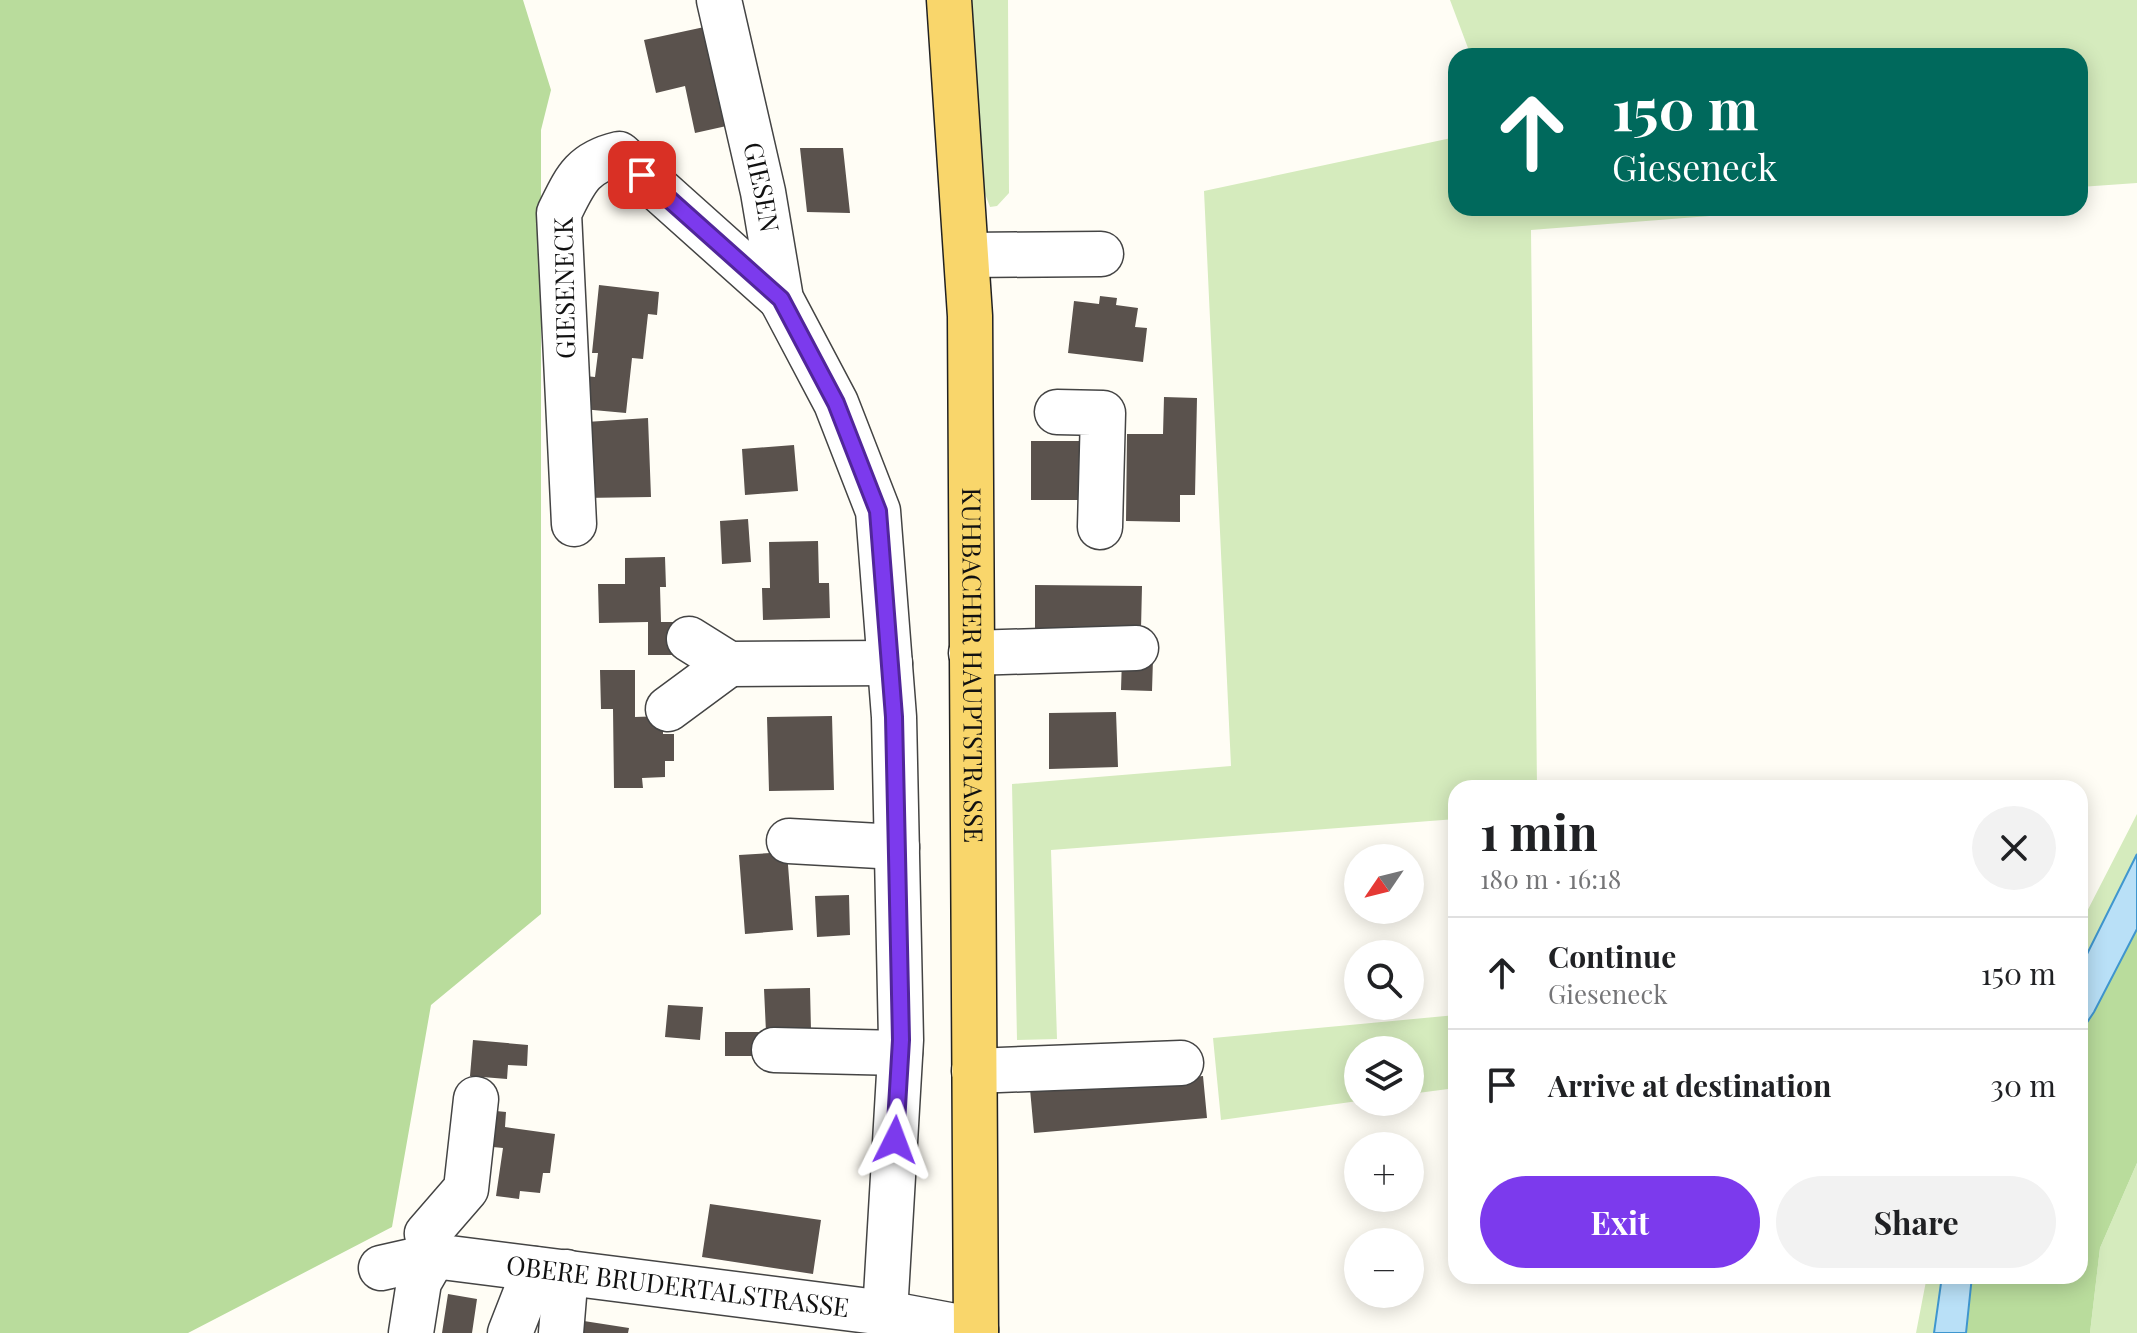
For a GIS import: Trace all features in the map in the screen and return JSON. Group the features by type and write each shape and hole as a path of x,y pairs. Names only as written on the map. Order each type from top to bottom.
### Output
{"main road":[{"name":"KUHBACHER HAUPTSTRASSE","path":"949,0 968,255 976,1331"}],"street":[{"name":"GIESEN","path":"719,0 763,192 781,299 836,403 878,511 894,717 900,1053 885,1313"},
{"name":"GIESENECK","path":"574,524 559,213 579,174 599,159 619,154 781,299"},
{"path":"968,255 1101,254"},
{"path":"1057,412 1103,413 1100,527"},
{"path":"689,639 729,664 890,663"},
{"path":"971,653 1136,648"},
{"path":"668,709 729,664"},
{"path":"789,841 897,847"},
{"path":"774,1050 900,1053"},
{"path":"974,1071 1181,1063"},
{"path":"411,1333 419,1282 434,1256 427,1234 466,1189 476,1099"},
{"name":"OBERE BRUDERTALSTRASSE","path":"381,1268 434,1256 885,1313 976,1331"},
{"path":"510,1333 550,1270"},
{"path":"550,1270 561,1333"}],"green space":[{"path":"0,0 523,0 551,90 541,130 541,914 431,1005 392,1227 188,1333 0,1333"},
{"path":"971,0 1008,0 1009,193 997,206 990,207 984,191"},
{"path":"1450,0 2137,0 2137,183 2088,186 2088,48 1468,48"},
{"path":"1448,139 1448,216 1710,216 1531,230 1537,780 1448,780 1448,820 1051,850 1057,1039 1017,1040 1012,784 1231,766 1204,191"},
{"path":"2137,814 2137,854 2088,952 2088,909"},
{"path":"2137,929 2137,1163 2100,1248 2090,1333 1966,1333 1971,1284 2088,1284 2088,1021"},
{"path":"1448,1016 1448,1089 1424,1092 1424,1036 1344,1036 1344,1103 1221,1120 1213,1038"},
{"path":"2137,1163 2137,1333 2090,1333 2100,1248"},
{"path":"1925,1284 1941,1284 1934,1333 1916,1333"}],"water":[{"path":"2137,854 2137,929 2088,1021 2088,952"},
{"path":"1941,1284 1971,1284 1966,1333 1934,1333"}],"building":[{"path":"709,26 731,125 695,133 685,86 656,93 644,40"},
{"path":"800,148 843,148 850,213 807,212"},
{"path":"599,285 659,292 657,315 648,314 643,359 632,358 626,413 582,409 585,376 595,377 598,353 592,353"},
{"path":"1100,296 1117,298 1116,305 1138,308 1135,327 1147,328 1143,362 1068,353 1074,301 1099,304"},
{"path":"1164,397 1197,398 1195,495 1180,495 1180,522 1126,521 1127,434 1163,434"},
{"path":"648,418 651,497 582,498 586,422"},
{"path":"1031,441 1087,441 1087,500 1031,500"},
{"path":"794,445 798,491 745,495 742,449"},
{"path":"748,519 751,562 722,564 720,521"},
{"path":"818,541 819,583 829,583 830,618 763,620 762,588 770,588 769,542"},
{"path":"665,557 666,587 660,587 661,622 682,622 682,655 648,655 648,622 599,623 598,584 625,584 625,558"},
{"path":"1035,585 1142,586 1141,629 1035,633"},
{"path":"1122,658 1153,659 1152,691 1121,690"},
{"path":"600,670 635,670 635,717 663,716 663,734 674,734 674,761 665,761 665,777 642,778 643,788 614,788 613,709 601,709"},
{"path":"1116,712 1118,767 1049,769 1049,713"},
{"path":"832,716 834,790 769,791 767,717"},
{"path":"787,852 793,930 745,934 739,855"},
{"path":"849,895 850,935 817,937 815,896"},
{"path":"810,988 811,1030 765,1056 725,1056 725,1032 766,1032 764,989"},
{"path":"668,1005 703,1007 700,1040 665,1037"},
{"path":"473,1040 528,1045 527,1066 508,1065 507,1079 470,1076"},
{"path":"1203,1076 1207,1118 1034,1133 1030,1089 1078,1085 1079,1090 1101,1089 1100,1082 1132,1083"},
{"path":"486,1110 506,1112 505,1127 555,1134 550,1173 543,1173 540,1193 520,1191 519,1199 496,1196 503,1148 483,1146"},
{"path":"710,1204 821,1220 813,1274 702,1257"},
{"path":"448,1294 477,1299 472,1333 442,1333"},
{"path":"571,1319 629,1328 628,1333 569,1333"}],"route":[{"path":"642,175 781,299 836,403 878,511 894,717 901,1040 895,1140"}]}
